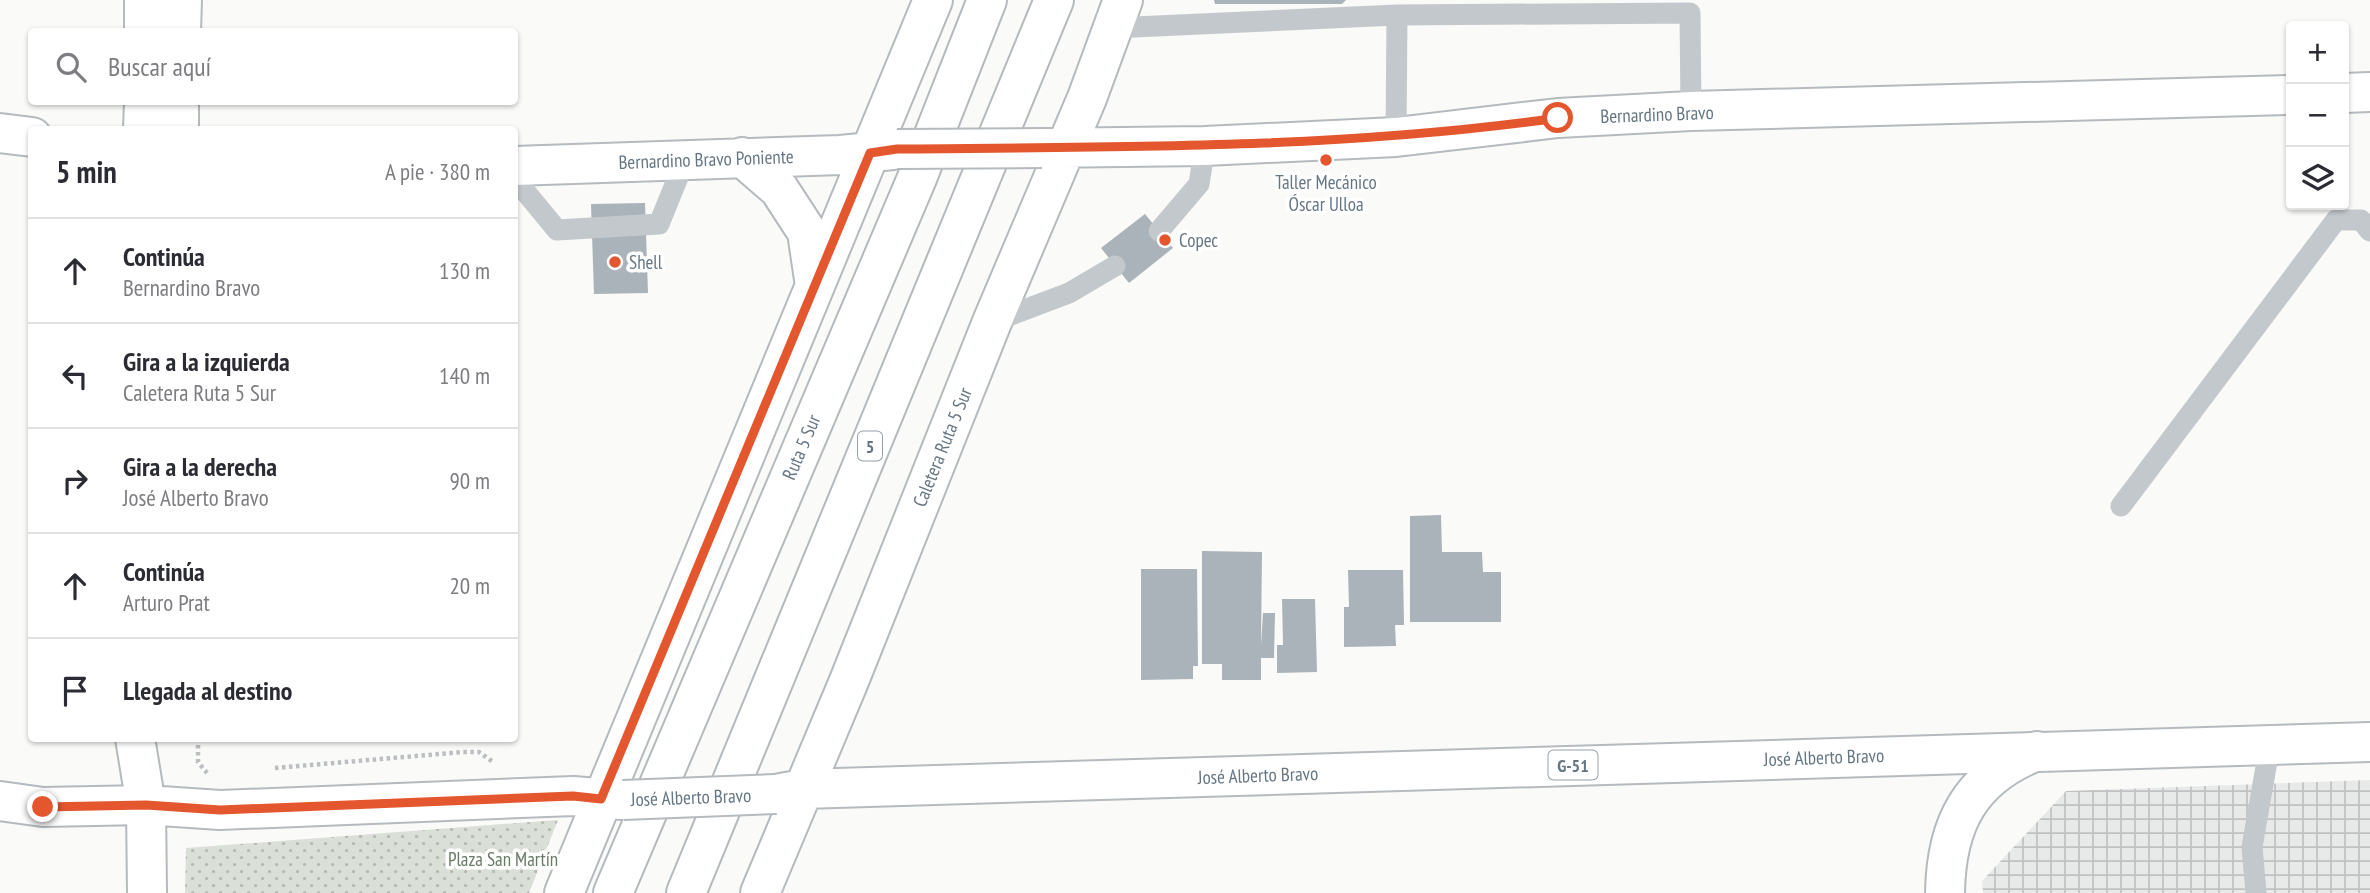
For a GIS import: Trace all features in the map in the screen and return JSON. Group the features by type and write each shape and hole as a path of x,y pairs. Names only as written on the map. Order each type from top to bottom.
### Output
{"main road":[{"path":"144,0 144,28"},
{"path":"181,0 181,28"},
{"path":"564,893 612,800 815,286 884,151 933,0"},
{"name":"Ruta 5 Sur","path":"613,893 917,178 987,0"},
{"name":"5","path":"686,893 1054,0"},
{"name":"Caletera Ruta 5 Sur","path":"760,893 790,791 992,322 1053,148 1118,14"},
{"path":"2349,93 2370,92"},
{"name":"Bernardino Bravo","path":"884,151 1205,146 1396,137 1558,118 1691,111 2286,95"},
{"path":"144,105 144,126"},
{"path":"179,105 179,126"},
{"path":"0,133 28,136"},
{"name":"Bernardino Bravo Poniente","path":"518,166 884,151"},
{"path":"742,157 779,189 807,232 815,286"},
{"path":"136,742 146,805 146,893"},
{"path":"146,805 160,742"},
{"name":"José Alberto Bravo","path":"0,801 43,807 146,805 220,810 573,796 612,800 790,791 2370,742"},
{"path":"1945,893 1949,844 1957,820 1970,798 2000,769 2037,751"}],"lane":[{"path":"1118,14 1690,13 1691,111"},
{"path":"1396,137 1398,15"},
{"path":"1159,231 1199,184 1205,146"},
{"path":"518,183 557,230 659,224 685,160"},
{"path":"2121,506 2336,220 2361,220 2370,230"},
{"path":"992,322 1069,293 1115,266"},
{"path":"2256,893 2252,847 2270,744"}],"path":[{"path":"198,742 198,762 208,774 219,773"},
{"path":"270,768 463,752 479,752 494,763 506,764"}],"shaded area":[{"path":"2370,780 2370,893 1983,893 1982,881 2066,791"}],"green space":[{"name":"Plaza San Martín","path":"558,820 529,893 185,893 186,848"}],"building":[{"path":"1214,0 1346,0 1342,4 1215,4"},
{"path":"645,203 648,293 594,294 591,204"},
{"path":"1145,214 1173,248 1129,283 1101,248"},
{"path":"1441,515 1442,552 1482,552 1483,572 1501,572 1501,622 1410,622 1410,516"},
{"path":"1202,551 1262,552 1261,646 1263,613 1275,613 1274,658 1261,658 1261,680 1222,680 1222,664 1202,664"},
{"path":"1141,569 1197,569 1198,666 1193,666 1193,679 1141,680"},
{"path":"1348,570 1403,570 1404,625 1395,625 1396,646 1344,647 1344,607 1349,607"},
{"path":"1282,599 1315,599 1317,672 1277,673 1277,645 1283,645"}],"place":[{"name":"Taller Mecánico Óscar Ulloa","path":"1326,160"},
{"name":"Copec","path":"1165,240"},
{"name":"Shell","path":"615,262"}],"route":[{"path":"43,807 146,805 220,810 573,796 601,799 629,739 870,153 897,149 1205,146 1396,137 1492,128 1558,118"}]}
